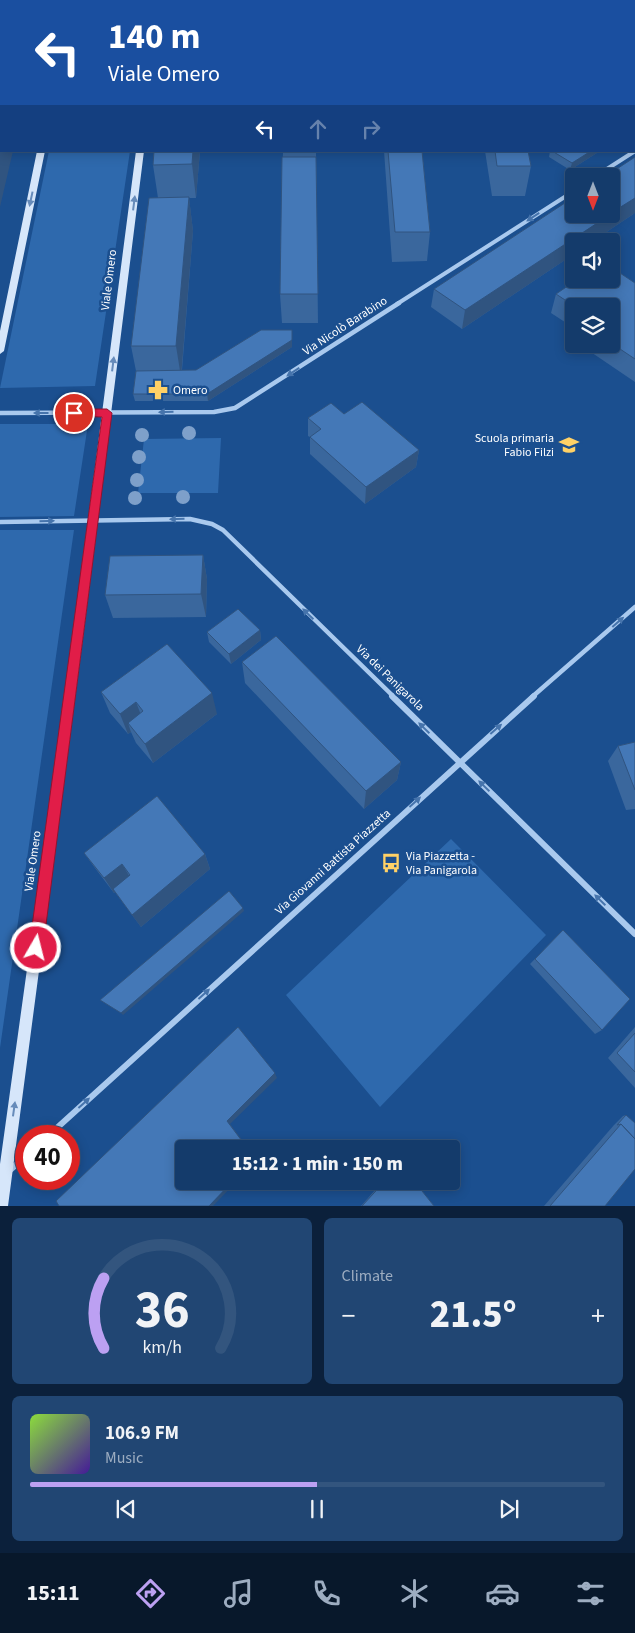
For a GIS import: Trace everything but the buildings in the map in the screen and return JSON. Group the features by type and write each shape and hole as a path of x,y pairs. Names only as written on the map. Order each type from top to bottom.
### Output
{"street":[{"path":"0,352 41,152"},
{"name":"Viale Omero","path":"1,1206 93,520 140,152"},
{"path":"608,168 633,152"},
{"name":"Via Nicolò Barabino","path":"107,413 214,412 241,405 565,197"},
{"path":"0,413 107,413"},
{"name":"Via dei Panigarola","path":"93,520 190,519 212,524 223,530 635,934"},
{"path":"0,522 93,520"},
{"name":"Via Giovanni Battista Piazzetta","path":"60,1125 459,762 635,607"},
{"path":"5,1175 15,1166"}],"shaded area":[{"path":"49,152 130,152 95,386 0,388"},
{"path":"0,424 88,424 74,516 0,517"},
{"path":"221,438 218,493 138,493 144,439"},
{"path":"0,530 74,530 0,1048"},
{"path":"451,839 546,935 380,1107 286,995"}],"place":[{"name":"Omero","path":"158,390"},
{"name":"Scuola primaria Fabio Filzi","path":"569,445"},
{"name":"Via Piazzetta - Via Panigarola","path":"391,863"}],"route":[{"path":"36,948 107,413 74,413"}]}
